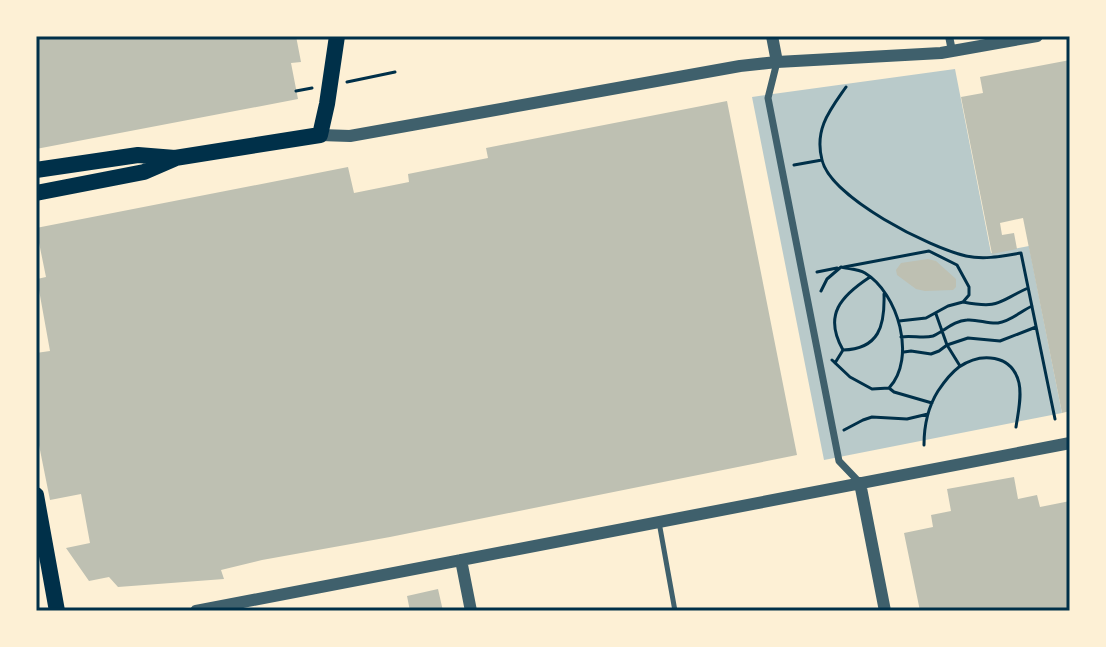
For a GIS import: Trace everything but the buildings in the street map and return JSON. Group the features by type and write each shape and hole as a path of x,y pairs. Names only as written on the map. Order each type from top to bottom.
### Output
{"main road":[{"path":"36,170 138,155 175,158 320,135 337,36"},
{"path":"36,193 144,172 175,158"},
{"path":"36,495 57,611"}],"street":[{"path":"772,36 777,62 768,98 781,168 839,461 860,483 885,611"},
{"path":"949,36 952,51"},
{"path":"320,135 350,136 740,66 952,51 1037,36"},
{"path":"196,611 1070,443"},
{"path":"461,560 471,611"}],"lane":[{"path":"659,522 675,611"}],"path":[{"path":"846,87 823,121 822,160 830,177 848,194 886,220 937,247 968,256 991,258 1021,253 1055,419"},
{"path":"781,168 822,160"},
{"path":"802,274 937,247"},
{"path":"929,251 957,265 969,287 969,295 963,302"},
{"path":"825,351 850,377 872,389 889,388 896,381 904,352 899,321 884,293 862,271 841,267"},
{"path":"820,292 827,279 841,267"},
{"path":"843,350 834,325 837,307 845,296 870,277"},
{"path":"899,321 926,318 963,302 996,305 1028,288"},
{"path":"843,350 864,346 881,329 884,293"},
{"path":"901,337 929,337 966,320 1000,323 1032,306"},
{"path":"936,314 947,345 960,366"},
{"path":"904,352 931,354 968,338 1000,341 1037,327"},
{"path":"835,363 843,350"},
{"path":"924,445 932,403 950,375 960,366 987,357 998,358 1014,370 1020,397 1016,427"},
{"path":"889,388 932,403"},
{"path":"834,433 872,417 907,419 928,414"}],"shaded area":[{"path":"955,69 991,253 1029,246 1062,413 824,460 752,97"}]}
